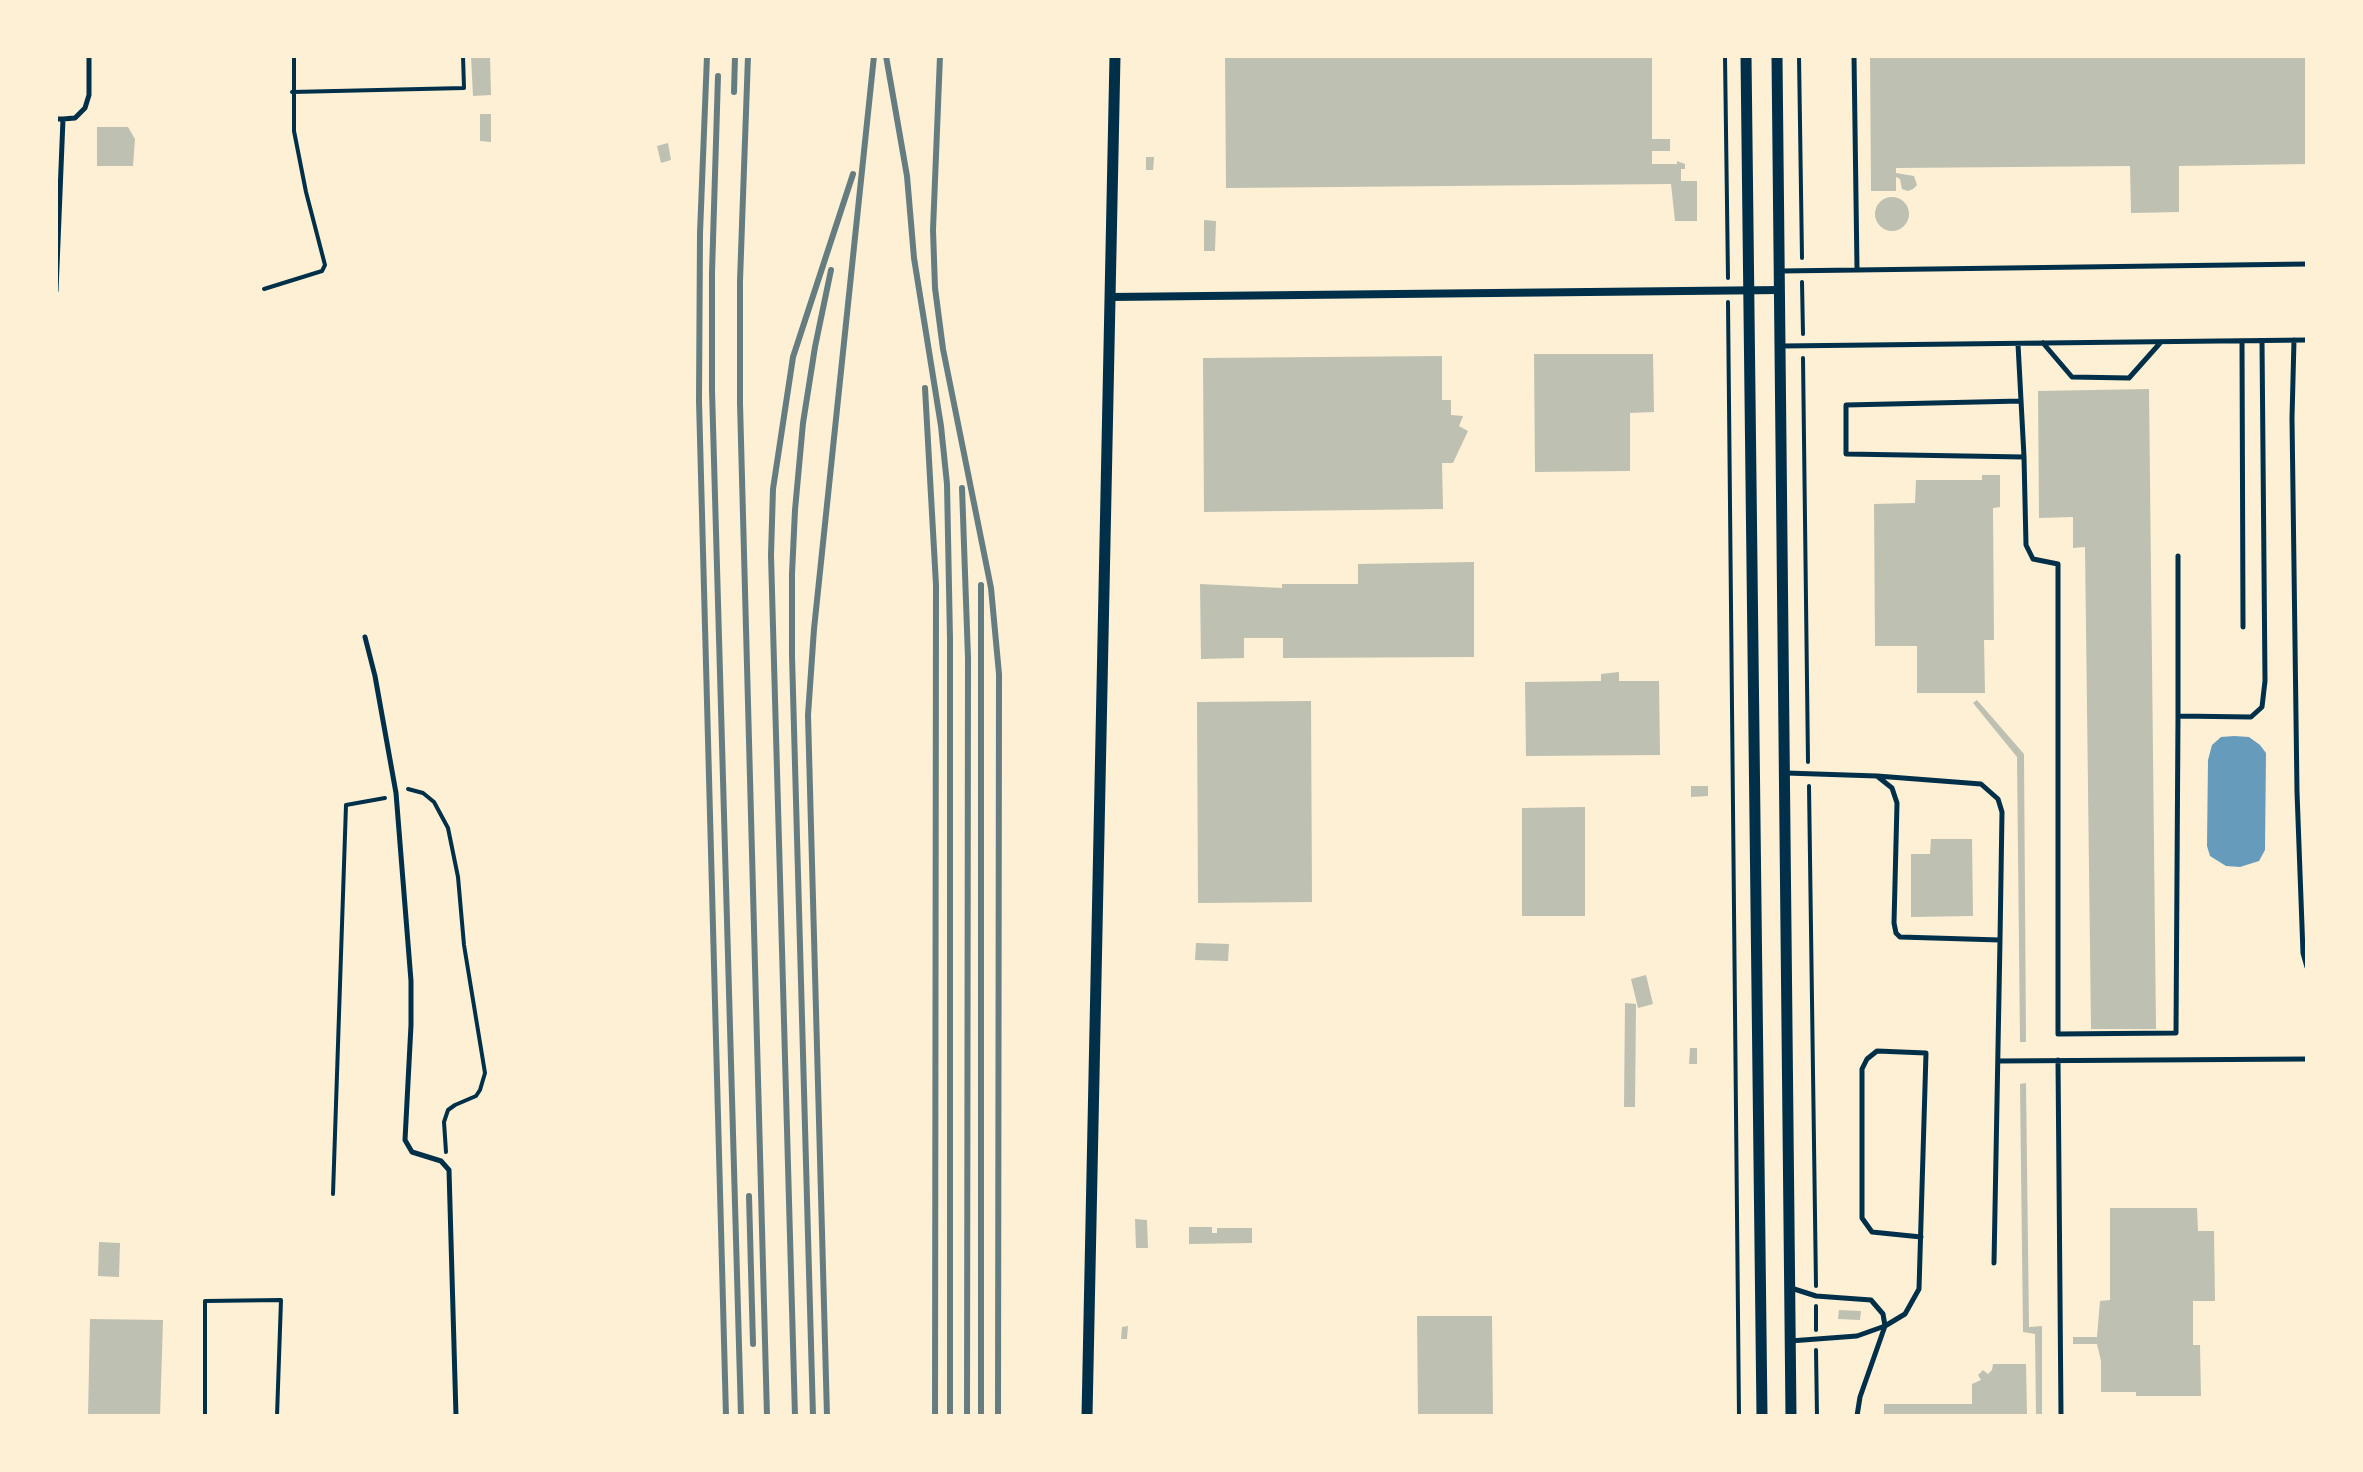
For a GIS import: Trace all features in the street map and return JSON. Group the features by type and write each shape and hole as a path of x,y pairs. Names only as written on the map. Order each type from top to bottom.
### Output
{"street":[{"path":"1087,1416 1115,56"},
{"path":"1746,56 1762,1416"},
{"path":"1777,56 1791,1416"},
{"path":"1110,297 1780,290"}],"lane":[{"path":"56,291 60,119 75,118 85,108 89,95 89,56"},
{"path":"1854,56 1857,269"},
{"path":"1780,271 2307,264"},
{"path":"2294,340 2295,605 2307,967"},
{"path":"1781,347 2307,340"},
{"path":"2242,341 2243,627"},
{"path":"2178,716 2251,717 2262,707 2265,667 2262,341"},
{"path":"2043,343 2072,377 2129,378 2162,342"},
{"path":"2018,344 2026,545 2033,559 2058,564 2058,1034 2176,1033 2178,556"},
{"path":"2021,401 1846,405 1846,454 2024,457"},
{"path":"365,637 396,793 411,981 405,1140 412,1152 441,1161 449,1170 456,1416"},
{"path":"1785,773 1981,784 1998,799 2002,812 1994,1263"},
{"path":"1877,776 1892,788 1897,803 1896,933 1900,937 2000,940"},
{"path":"1790,1341 1857,1336 1885,1326 1905,1314 1919,1289 1921,1237 1926,1053 1877,1051 1867,1059 1862,1069 1862,1218 1872,1232 1921,1237"},
{"path":"1998,1061 2307,1059"},
{"path":"2058,1060 2061,1416"},
{"path":"1790,1287 1816,1296 1871,1300 1883,1314 1885,1326 1860,1397 1857,1416"}],"path":[{"path":"264,289 322,271 325,265 294,131 294,56"},
{"path":"292,92 464,88 463,56"},
{"path":"1725,56 1739,1416"},
{"path":"1799,56 1817,1416"},
{"path":"205,1416 205,1301 281,1300 277,1416"}],"water":[{"path":"2221,737 2249,737 2266,753 2265,850 2259,861 2240,867 2226,866 2210,856 2207,846 2208,760 2212,745"}],"building":[{"path":"471,56 490,56 491,95 473,96"},
{"path":"1225,56 1652,56 1652,139 1670,139 1670,151 1652,151 1652,164 1677,164 1677,161 1685,164 1685,169 1681,169 1681,181 1697,181 1697,221 1675,221 1671,184 1226,188"},
{"path":"1870,56 2307,56 2307,164 2179,166 2179,212 2131,213 2130,166 1896,168 1896,173 1914,176 1917,185 1908,191 1902,189 1900,179 1896,177 1896,191 1871,191"},
{"path":"480,114 491,114 491,142 480,141"},
{"path":"97,127 128,127 135,139 133,166 97,166"},
{"path":"668,143 671,160 661,163 657,146"},
{"path":"1146,157 1154,157 1153,170 1146,170"},
{"path":"1892,197 1904,202 1909,214 1904,226 1892,231 1880,226 1875,214 1880,202"},
{"path":"1204,220 1216,221 1215,251 1204,251"},
{"path":"1534,354 1653,354 1654,412 1630,413 1630,471 1535,472"},
{"path":"1442,356 1442,400 1451,400 1451,415 1463,416 1459,426 1468,431 1453,463 1442,463 1443,509 1204,512 1203,358"},
{"path":"2149,389 2156,1029 2091,1029 2085,547 2073,548 2073,517 2039,518 2038,391"},
{"path":"1982,475 2000,475 2000,507 1993,508 1994,640 1984,640 1985,693 1917,693 1917,646 1875,646 1874,504 1915,503 1916,480 1982,480"},
{"path":"1474,562 1474,657 1283,658 1283,638 1244,638 1244,658 1201,659 1200,584 1282,588 1282,584 1358,584 1358,564"},
{"path":"1619,672 1619,681 1659,681 1660,755 1526,756 1525,682 1601,681 1601,674"},
{"path":"1977,700 2024,754 2026,1042 2020,1042 2017,757 1973,703"},
{"path":"1311,701 1312,902 1198,903 1197,702"},
{"path":"1691,786 1708,786 1708,796 1691,797"},
{"path":"1585,807 1585,916 1522,916 1522,808"},
{"path":"1931,839 1972,839 1973,916 1911,917 1911,854 1930,854"},
{"path":"1196,943 1229,944 1228,961 1195,960"},
{"path":"1646,975 1653,1004 1638,1008 1631,979"},
{"path":"1625,1003 1636,1004 1635,1107 1624,1107"},
{"path":"1690,1048 1697,1048 1697,1064 1689,1064"},
{"path":"2026,1083 2029,1327 2042,1326 2042,1415 2036,1416 2035,1334 2023,1332 2020,1084"},
{"path":"2110,1208 2197,1208 2198,1231 2214,1231 2215,1301 2193,1301 2193,1345 2200,1345 2201,1396 2136,1396 2136,1392 2101,1392 2101,1361 2097,1344 2073,1344 2073,1337 2097,1337 2100,1301 2110,1300"},
{"path":"1135,1219 1147,1220 1148,1248 1136,1248"},
{"path":"1189,1227 1212,1227 1212,1233 1217,1233 1217,1228 1252,1228 1252,1243 1189,1244"},
{"path":"99,1242 120,1243 119,1277 98,1276"},
{"path":"1839,1310 1861,1311 1860,1320 1838,1319"},
{"path":"1417,1316 1492,1316 1493,1416 1418,1416"},
{"path":"90,1319 163,1320 160,1416 88,1416"},
{"path":"1128,1326 1127,1339 1121,1339 1122,1327"},
{"path":"1993,1364 2026,1364 2027,1416 1884,1416 1884,1404 1972,1404 1972,1384 1981,1380 1978,1375 1983,1370 1988,1374"}],"railway":[{"path":"707,56 700,233 699,401 726,1416"},
{"path":"734,92 735,56"},
{"path":"748,56 740,281 740,403 767,1416"},
{"path":"827,1416 808,715 814,629 874,56"},
{"path":"886,56 907,176 914,258 941,426 947,484 950,639 950,1416"},
{"path":"940,56 933,230 935,288 943,349 991,588 999,674 998,1416"},
{"path":"718,76 712,390 741,1416"},
{"path":"795,1416 771,555 773,489 793,357 853,174"},
{"path":"813,1416 792,574 803,423 831,270"},
{"path":"925,388 936,585 935,1416"},
{"path":"962,488 968,658 967,1416"},
{"path":"981,585 981,1416"},
{"path":"749,1196 753,1344"}]}
